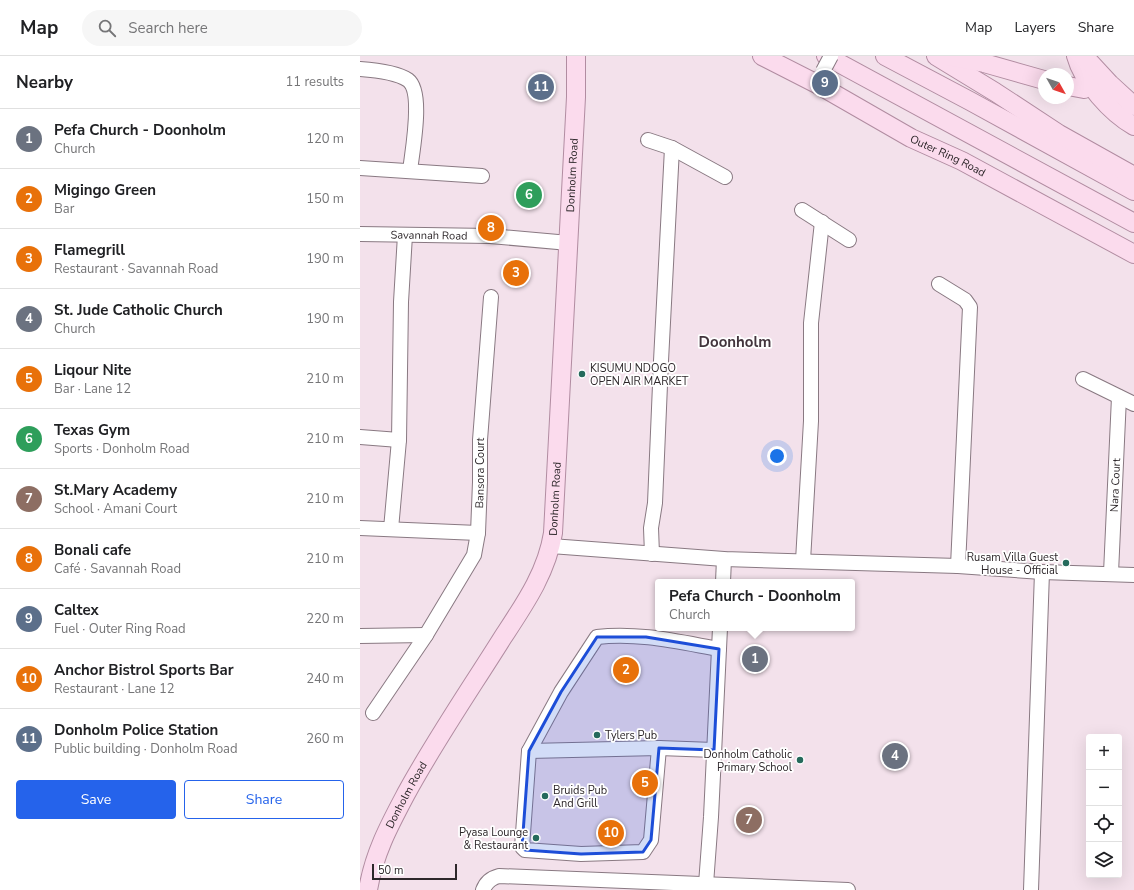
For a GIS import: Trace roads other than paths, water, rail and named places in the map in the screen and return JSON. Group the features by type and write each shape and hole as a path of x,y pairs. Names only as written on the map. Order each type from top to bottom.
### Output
{"main road":[{"name":"Outer Ring Road","path":"762,56 822,70 1134,223"},
{"path":"885,56 1134,191"},
{"path":"936,56 1059,134 1134,176"},
{"path":"947,56 984,63 1038,78"},
{"path":"1076,56 1078,64 1107,105 1132,125"},
{"path":"1084,56 1110,84 1134,106"},
{"name":"Donholm Road","path":"368,890 377,851 390,824 420,768 533,589 551,546 553,534 569,243 577,57"},
{"name":"Outer Ring Road","path":"822,70 911,138 962,161 1134,254"}],"street":[{"path":"822,70 831,56"},
{"path":"360,69 390,72 408,80 414,88 416,122 410,171"},
{"path":"648,140 672,148 725,176"},
{"path":"652,554 651,528 655,503 660,368 672,148"},
{"path":"360,168 482,176"},
{"path":"802,210 849,240"},
{"path":"804,561 811,421 811,323 822,222"},
{"name":"Savannah Road","path":"360,234 490,236 569,243"},
{"path":"391,529 399,440 401,302 405,235"},
{"path":"939,284 965,300 970,307 958,566"},
{"name":"Bansora Court","path":"372,713 426,635 474,555 478,533 480,440 491,297"},
{"path":"1083,379 1134,404"},
{"name":"Nara Court","path":"1111,573 1119,397"},
{"path":"360,437 399,440"},
{"path":"360,528 478,533"},
{"path":"551,546 724,559 958,566 1042,572 1111,573 1134,575"},
{"path":"723,579 724,559"},
{"path":"1031,890 1042,572"},
{"path":"706,884 711,817 720,631"},
{"path":"360,636 426,635"},
{"path":"659,748 651,840 643,852 581,854 525,850 522,847 529,751 560,692 597,637 615,635 646,637 719,649"},
{"path":"529,751 659,748 714,750"},
{"path":"483,890 488,881 499,876 635,886 706,884 787,889 848,890"}],"place":[{"name":"Caltex","path":"825,83"},
{"name":"Donholm Police Station","path":"541,87"},
{"name":"Texas Gym","path":"529,195"},
{"name":"Bonali cafe","path":"491,228"},
{"name":"Flamegrill","path":"516,273"},
{"name":"KISUMU NDOGO OPEN AIR MARKET","path":"582,374"},
{"name":"Rusam Villa Guest House - Official","path":"1066,563"},
{"name":"Pefa Church - Doonholm","path":"755,659"},
{"name":"Migingo Green","path":"626,670"},
{"name":"Tylers Pub","path":"597,735"},
{"name":"St. Jude Catholic Church","path":"895,756"},
{"name":"Donholm Catholic Primary School","path":"800,760"},
{"name":"Liqour Nite","path":"645,783"},
{"name":"Bruids Pub And Grill","path":"545,796"},
{"name":"St.Mary Academy","path":"749,820"},
{"name":"Anchor Bistrol Sports Bar","path":"611,833"},
{"name":"Pyasa Lounge & Restaurant","path":"536,838"}],"district":[{"name":"Doonholm","path":"735,342"}]}
